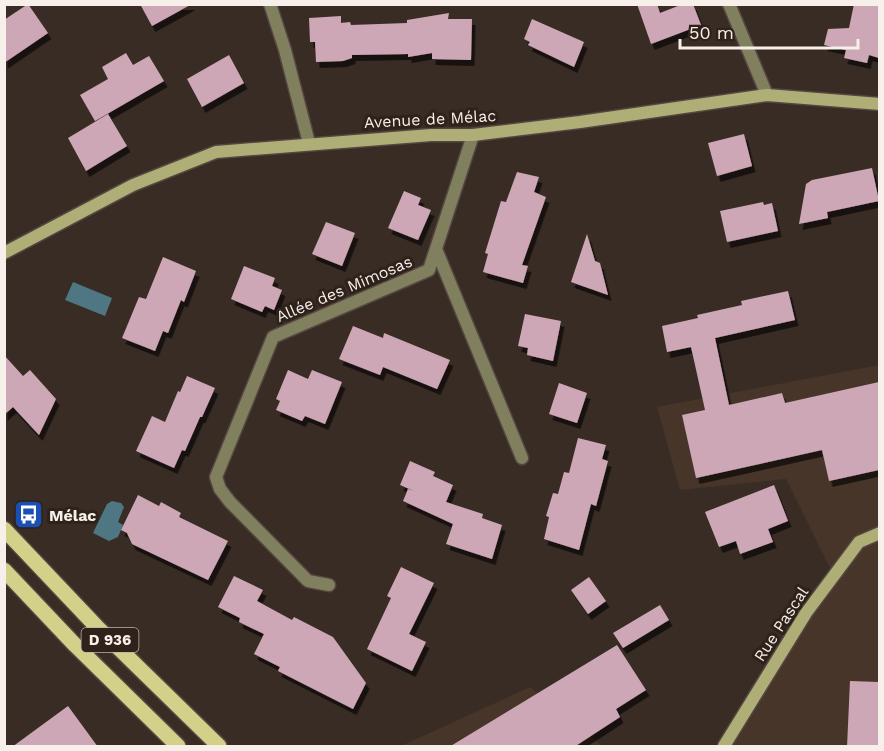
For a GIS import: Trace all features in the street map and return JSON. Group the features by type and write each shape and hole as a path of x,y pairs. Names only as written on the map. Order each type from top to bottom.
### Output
{"main road":[{"name":"D 936","path":"4,529 96,626 219,747"},
{"name":"D 936","path":"4,570 75,645 178,747"}],"street":[{"path":"270,4 285,50 309,143"},
{"path":"729,4 767,95"},
{"name":"Avenue de Mélac","path":"4,253 133,184 216,152 309,143 431,135 473,135 767,95 879,104"},
{"name":"Allée des Mimosas","path":"329,585 308,581 230,502 220,489 216,477 273,337 429,270 473,135"},
{"path":"436,249 522,458"},
{"name":"Rue Pascal","path":"724,747 806,613 859,542 879,533"}],"shaded area":[{"path":"879,365 879,746 724,746 834,576 786,479 680,490 657,407"},
{"path":"530,687 602,746 401,746"}],"water":[{"path":"73,282 112,298 105,316 65,300"},
{"path":"112,501 121,503 124,507 118,522 123,525 118,537 109,541 93,533 107,504"}],"building":[{"path":"28,4 48,33 4,63 4,20"},
{"path":"140,4 192,4 152,26"},
{"path":"637,4 657,4 660,13 683,4 693,4 701,25 651,44"},
{"path":"854,4 879,4 879,58 869,55 867,63 844,58 846,50 824,45 828,29 849,28"},
{"path":"449,13 448,19 472,19 471,60 432,59 432,53 408,57 408,54 352,55 352,58 343,61 316,62 315,42 310,42 309,18 341,16 341,23 350,22 351,25 407,23 407,20"},
{"path":"532,19 584,42 574,67 528,45 530,42 524,39"},
{"path":"126,53 133,65 149,56 164,81 95,121 80,95 108,79 102,67"},
{"path":"229,55 244,83 202,107 187,79"},
{"path":"108,114 127,146 86,171 68,138"},
{"path":"744,134 752,166 717,176 708,143"},
{"path":"872,168 879,201 827,212 828,218 799,224 806,184 812,180"},
{"path":"517,172 539,177 534,192 546,197 522,265 528,266 523,283 483,272 488,254 485,253 501,201 506,202"},
{"path":"404,191 421,198 418,205 431,210 418,240 388,228"},
{"path":"763,202 764,205 772,203 778,231 727,242 720,211"},
{"path":"326,222 355,233 342,266 312,254"},
{"path":"587,234 595,261 600,263 608,295 571,282"},
{"path":"163,257 196,271 184,302 181,300 168,333 163,331 155,351 122,338 139,297 146,299"},
{"path":"244,266 275,278 272,286 282,290 274,310 265,306 262,312 231,299"},
{"path":"788,291 795,320 715,338 729,405 782,393 785,403 879,382 879,470 829,481 822,450 696,478 682,415 705,410 691,347 667,352 662,326 742,305 741,301"},
{"path":"525,314 561,321 553,361 527,355 528,348 518,346"},
{"path":"353,326 383,338 384,333 450,360 437,389 383,367 380,375 339,359"},
{"path":"4,355 23,376 30,370 56,399 39,435 13,407 4,415"},
{"path":"288,370 308,379 312,370 342,382 325,424 305,416 302,421 276,410 280,401 276,399"},
{"path":"187,376 215,388 185,451 182,450 174,468 136,451 152,416 165,422"},
{"path":"559,383 587,393 577,423 549,414"},
{"path":"578,438 606,445 602,459 608,461 596,506 591,504 579,550 544,539 549,517 546,516 553,493 558,494 564,472 569,473"},
{"path":"410,461 435,472 433,476 453,485 446,502 483,514 482,518 502,525 492,559 446,544 453,524 403,501 408,489 414,491 400,485"},
{"path":"774,485 788,521 768,529 773,542 740,554 736,541 719,547 705,512"},
{"path":"138,495 159,506 161,502 181,513 179,517 228,541 208,580 132,544 127,533 121,530"},
{"path":"401,567 434,583 409,634 426,642 412,671 367,649 391,598 387,596"},
{"path":"234,576 263,590 257,601 292,620 294,617 333,637 366,683 353,709 278,671 280,667 254,654 264,634 239,622 240,618 218,607"},
{"path":"589,577 606,601 588,614 571,590"},
{"path":"660,605 669,620 623,648 613,633"},
{"path":"617,645 646,690 616,709 620,717 574,747 449,747"},
{"path":"850,681 879,682 879,747 847,747"},
{"path":"68,706 98,747 12,747"}],"place":[{"name":"Mélac","path":"28,515"}]}
